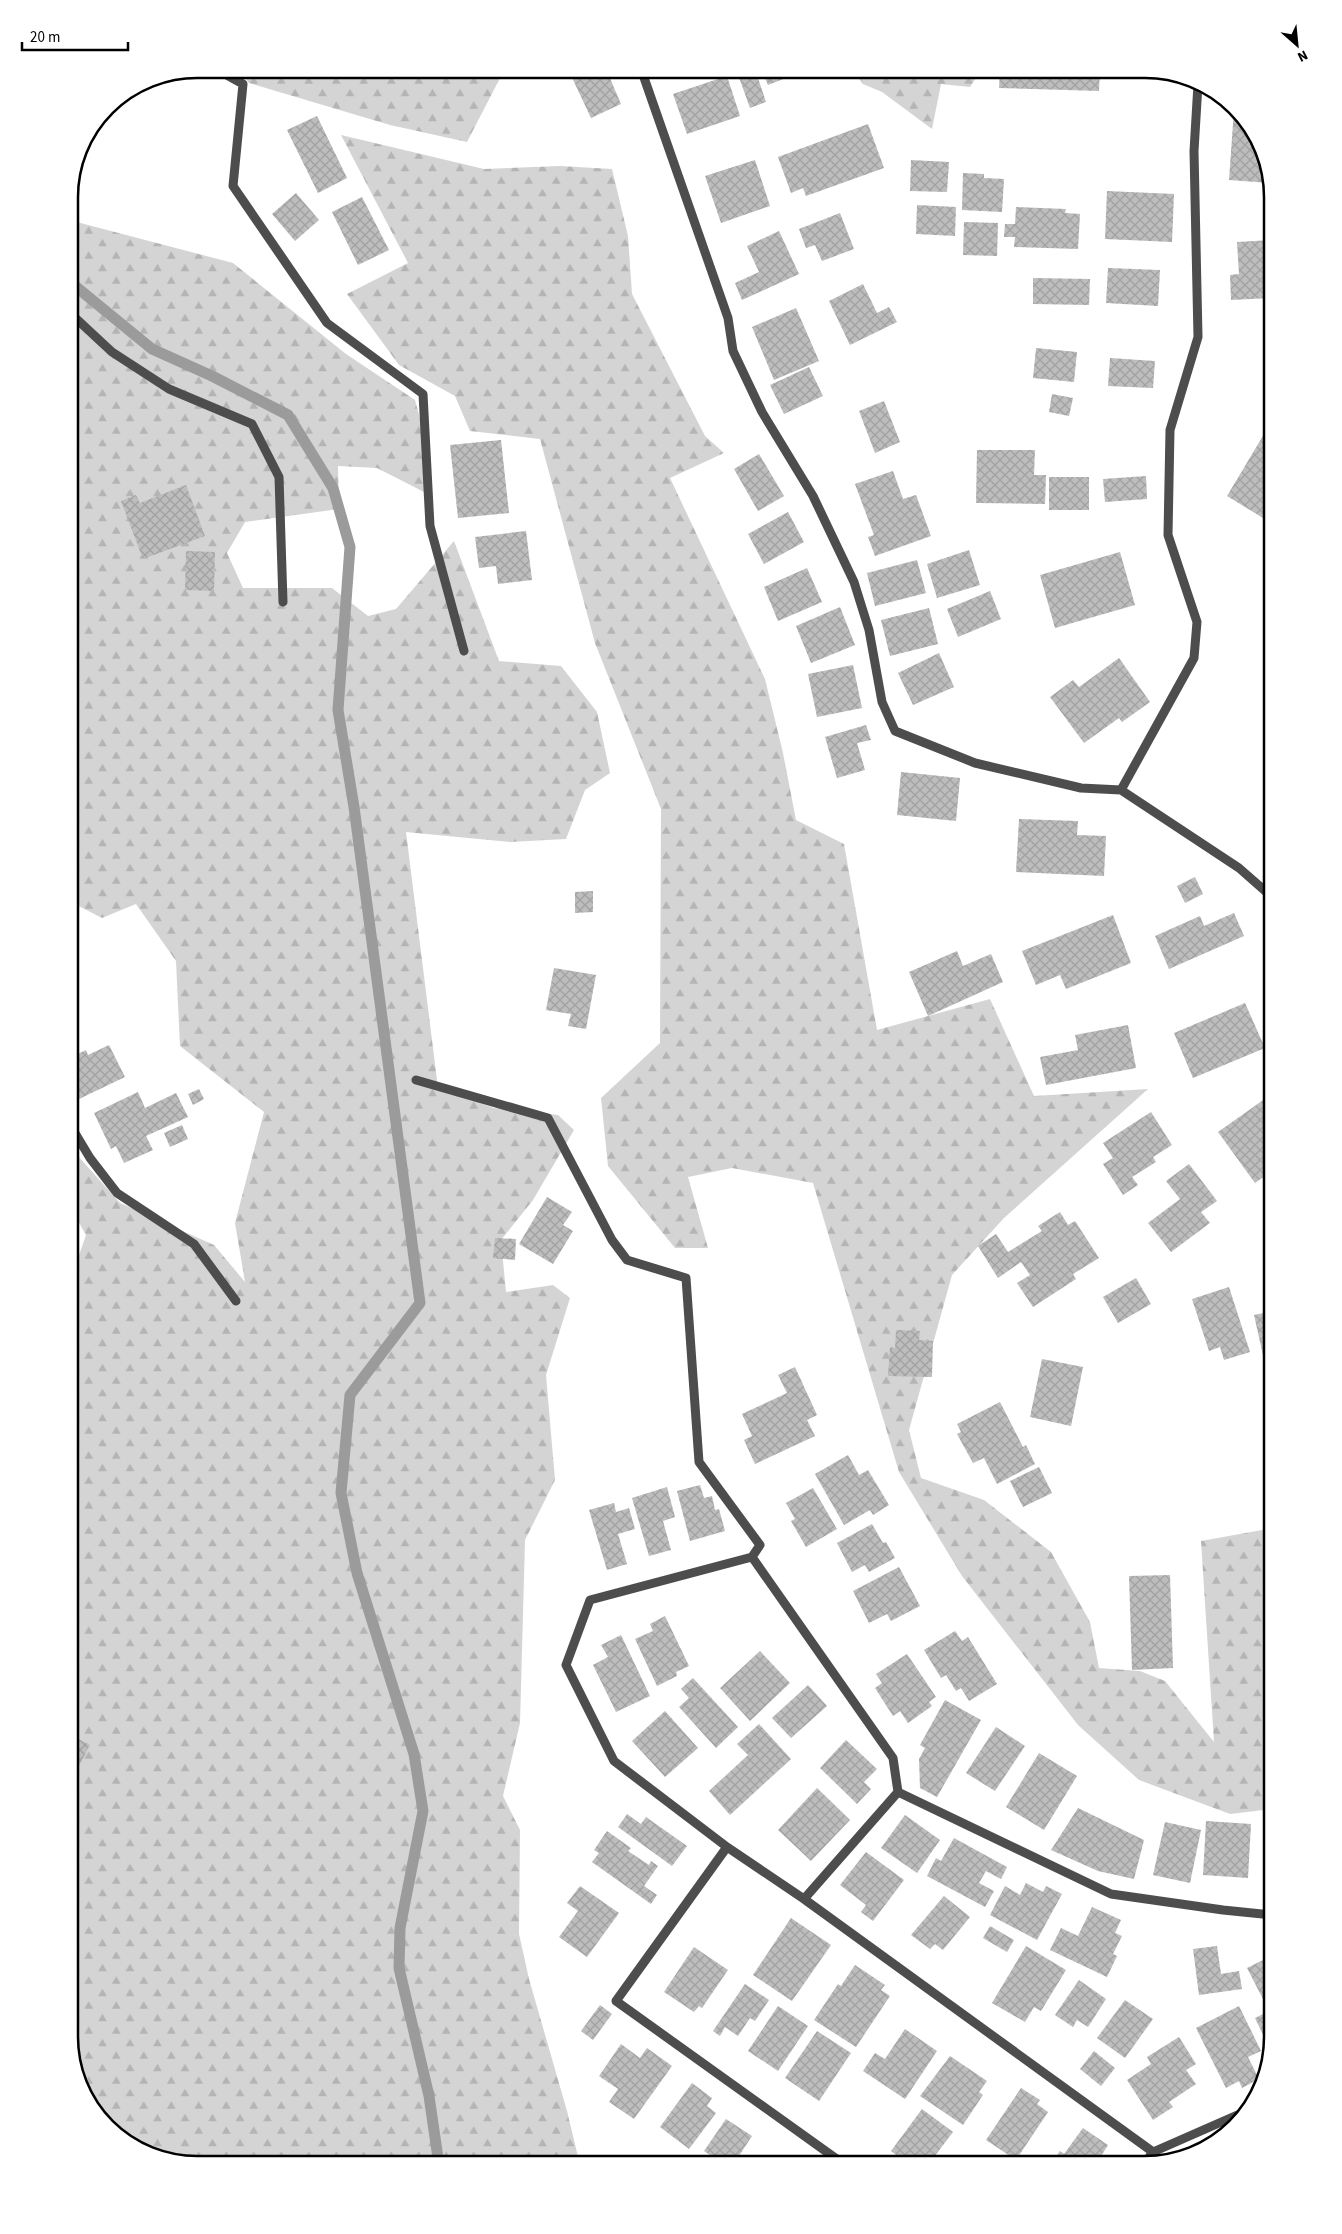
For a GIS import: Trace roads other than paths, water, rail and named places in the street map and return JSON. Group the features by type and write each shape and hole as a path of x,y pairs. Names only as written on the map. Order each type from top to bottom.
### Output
{"street":[{"path":"230,77 243,84 232,186 327,323 423,394 430,526 464,651"},
{"path":"644,77 728,318 733,351 762,412 813,496 854,582 869,630 882,702 895,731 975,763 1081,788 1121,790 1239,868 1264,890"},
{"path":"1121,790 1194,658 1197,622 1168,534 1170,430 1198,337 1194,151 1198,90"},
{"path":"78,320 112,352 169,389 252,424 280,478 283,602"},
{"path":"416,1080 548,1118 612,1240 627,1260 686,1278 699,1462 760,1545 752,1557 590,1600 566,1665 614,1761 727,1847 804,1899 1153,2152"},
{"path":"77,1137 90,1158 117,1192 194,1244 236,1301"},
{"path":"752,1557 893,1758 898,1792 804,1899"},
{"path":"898,1792 1110,1894 1264,1914"},
{"path":"727,1847 616,2001 832,2156"},
{"path":"1150,2156 1153,2152 1228,2123"}],"waterway":[{"path":"78,288 152,349 212,376 288,415 333,488 350,547 338,710 354,807 420,1303 350,1395 341,1493 357,1573 414,1754 423,1811 400,1928 399,1968 429,2096 438,2156"}]}
